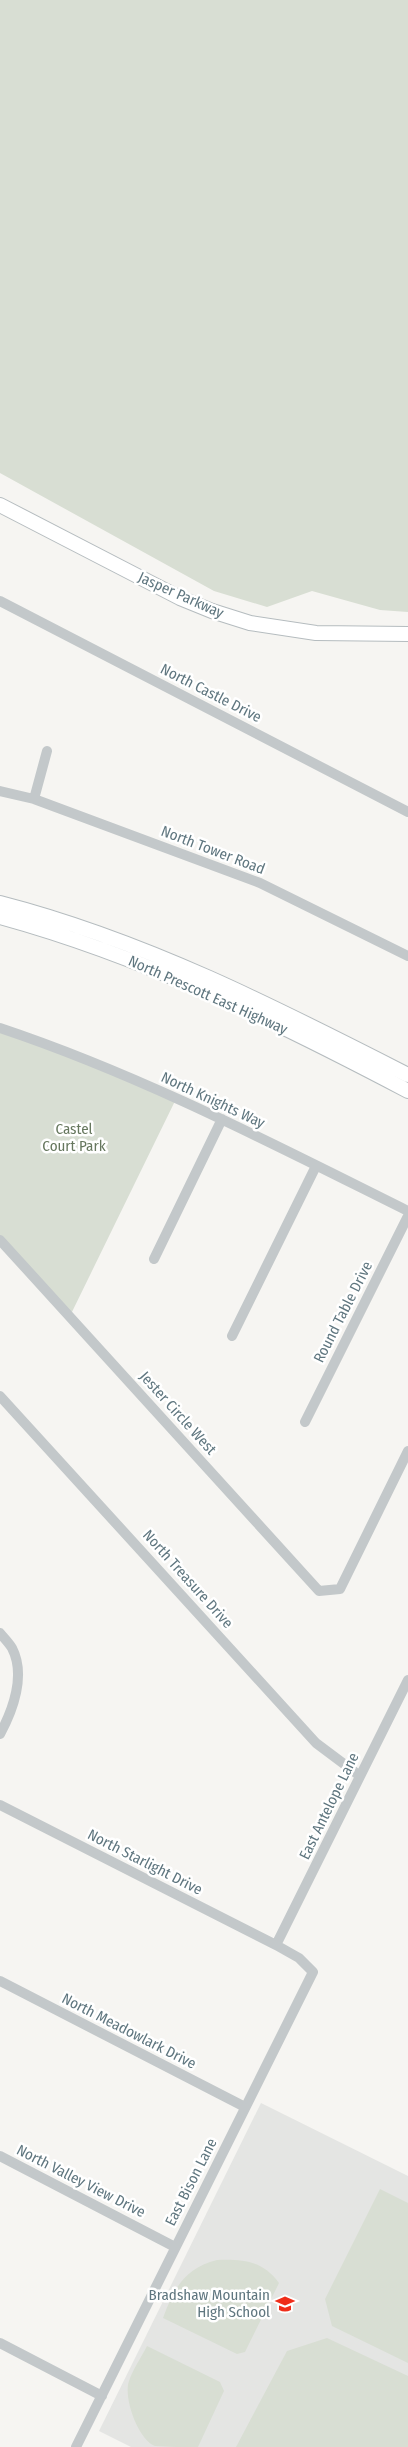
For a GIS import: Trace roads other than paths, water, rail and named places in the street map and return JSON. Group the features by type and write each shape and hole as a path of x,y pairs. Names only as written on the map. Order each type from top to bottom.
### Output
{"street":[{"name":"Jasper Parkway","path":"0,505 180,598 212,612 250,623 316,633 408,634"},
{"name":"North Castle Drive","path":"0,601 408,812"},
{"path":"34,799 47,751"},
{"name":"North Tower Road","path":"0,790 34,799 260,883 408,956"},
{"name":"North Prescott East Highway","path":"0,903 70,923 125,950"},
{"name":"North Prescott East Highway","path":"0,917 194,970 369,1063 408,1091"},
{"name":"North Knights Way","path":"0,1028 49,1044 222,1119 408,1211"},
{"name":"North Prescott East Highway","path":"369,1063 408,1075"},
{"path":"154,1259 222,1119"},
{"path":"232,1336 316,1166"},
{"name":"Round Table Drive","path":"305,1422 408,1216"},
{"name":"Jester Circle West","path":"0,1240 319,1591 340,1589 408,1451"},
{"name":"North Treasure Drive","path":"0,1396 318,1745 360,1776"},
{"path":"0,1633 12,1649 17,1685 13,1705 0,1734"},
{"name":"East Antelope Lane","path":"276,1945 408,1680"},
{"name":"North Starlight Drive","path":"0,1805 276,1945"},
{"name":"East Bison Lane","path":"76,2447 313,1972 299,1958 276,1945"},
{"name":"North Meadowlark Drive","path":"0,1981 245,2107"},
{"name":"North Valley View Drive","path":"0,2156 175,2247"},
{"path":"0,2343 102,2396"}],"place":[{"name":"Bradshaw Mountain High School","path":"285,2304"}],"park label":[{"name":"Castel Court Park","path":"74,1138"}]}
